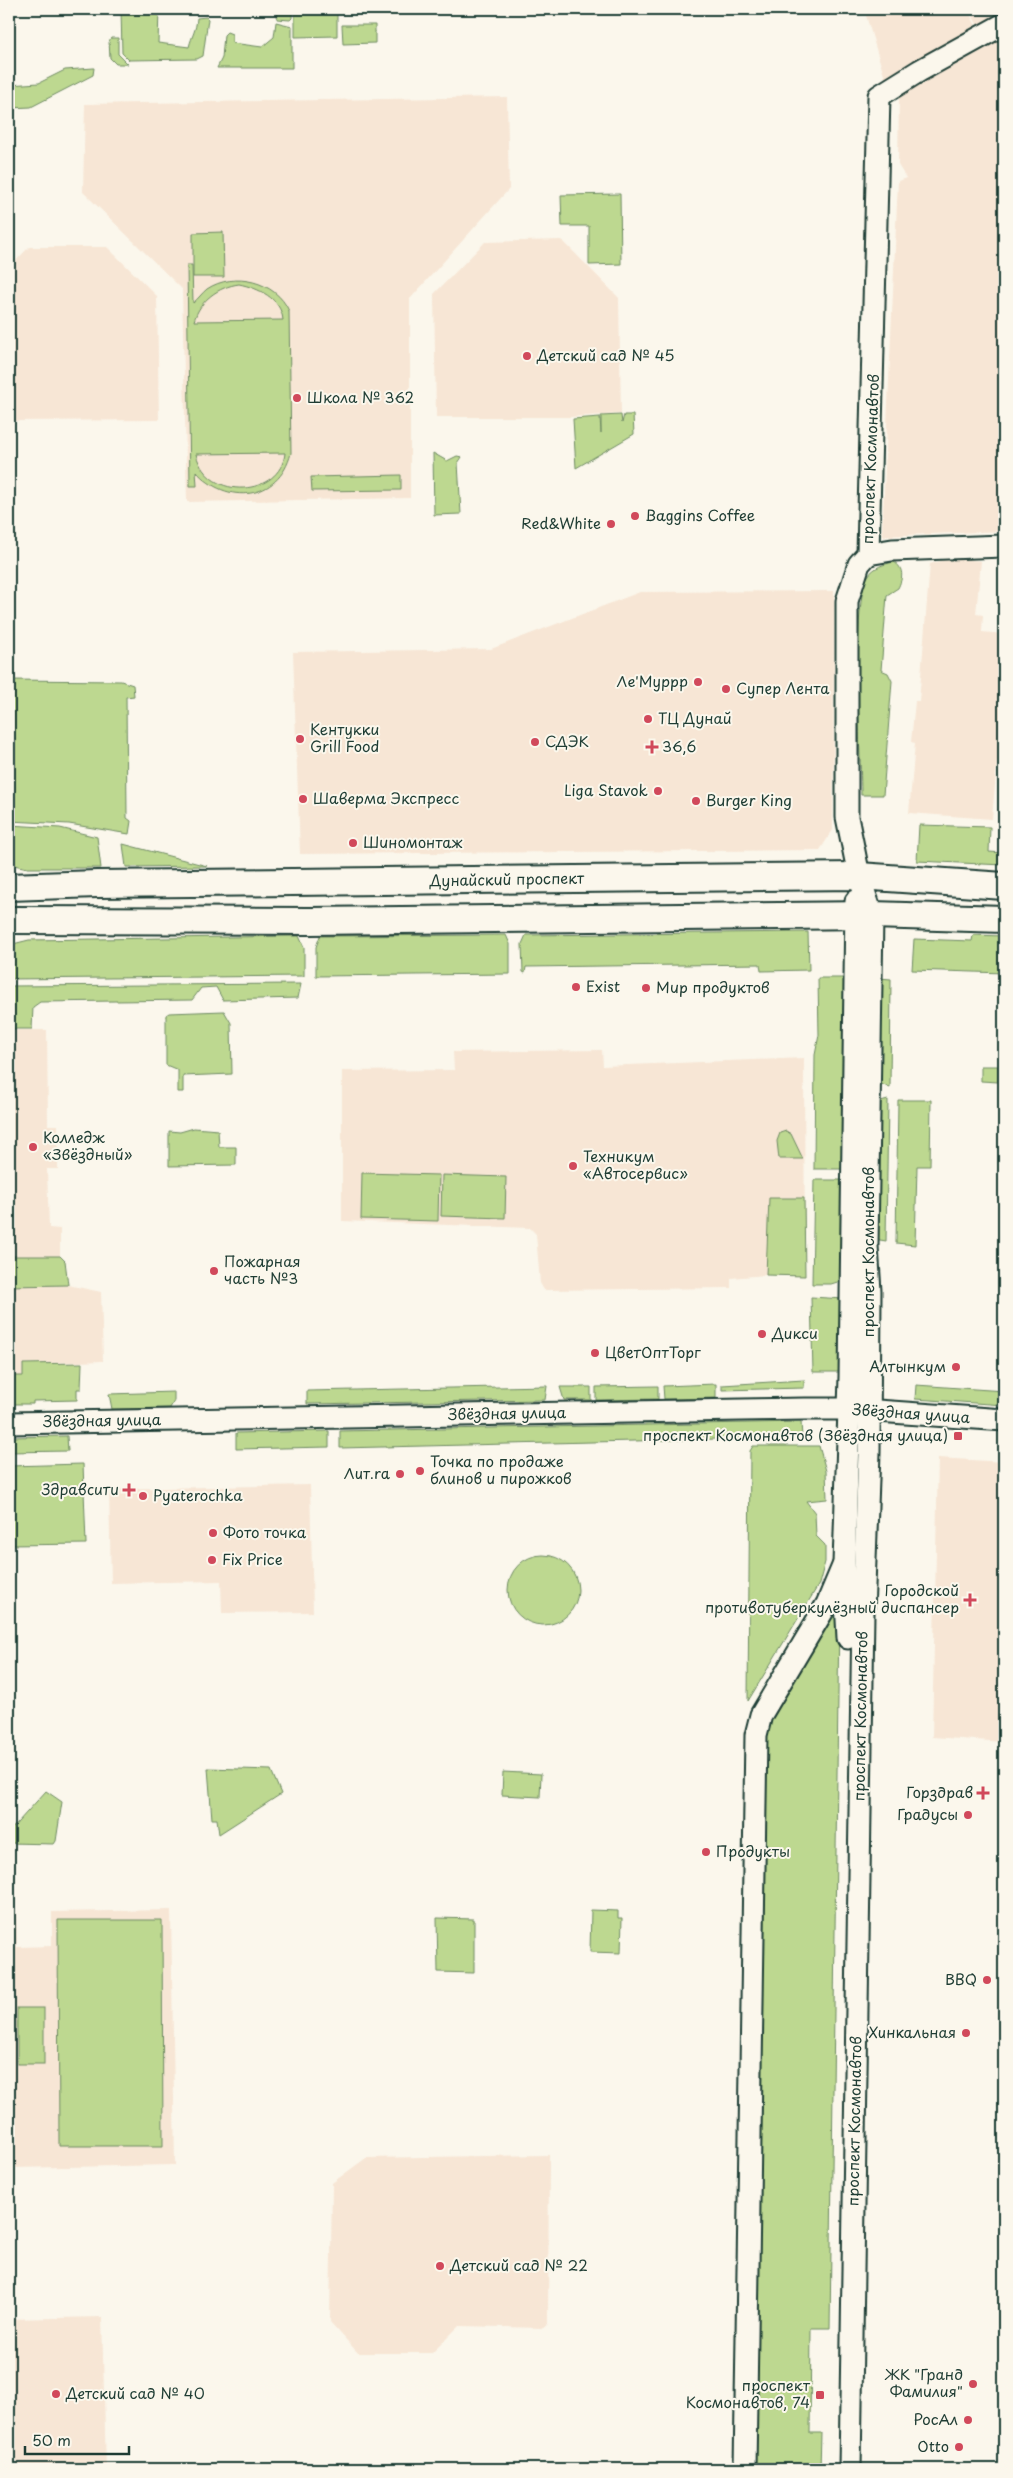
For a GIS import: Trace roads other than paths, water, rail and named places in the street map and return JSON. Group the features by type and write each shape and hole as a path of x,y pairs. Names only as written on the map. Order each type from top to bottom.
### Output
{"main road":[{"path":"9,869 35,873 67,874 97,884"},
{"name":"Дунайский проспект","path":"9,886 859,876 1004,886"},
{"path":"9,920 310,921 863,915 1004,919"},
{"path":"9,936 38,920"}],"street":[{"name":"проспект Космонавтов","path":"835,2469 848,1610 844,1564 858,1410 863,915 859,876 847,817 847,601 859,564 868,554 879,96 919,71 1004,24"},
{"path":"868,554 892,550 1004,546"},
{"name":"проспект Космонавтов","path":"850,2469 862,1622 868,1453 858,1410"},
{"name":"Звёздная улица","path":"9,1423 858,1410 1004,1420"},
{"path":"745,2469 756,1735 761,1715 826,1604 844,1564"}],"place":[{"name":"Детский сад № 45","path":"527,356"},
{"name":"Школа № 362","path":"297,398"},
{"name":"Baggins Coffee","path":"635,516"},
{"name":"Red&White","path":"611,524"},
{"name":"Ле'Муррр","path":"698,682"},
{"name":"Супер Лента","path":"726,689"},
{"name":"ТЦ Дунай","path":"648,719"},
{"name":"Кентукки Grill Food","path":"300,739"},
{"name":"СДЭК","path":"535,742"},
{"name":"36,6","path":"652,747"},
{"name":"Liga Stavok","path":"658,791"},
{"name":"Шаверма Экспресс","path":"303,799"},
{"name":"Burger King","path":"696,801"},
{"name":"Шиномонтаж","path":"353,843"},
{"name":"Exist","path":"576,987"},
{"name":"Мир продуктов","path":"646,988"},
{"name":"Колледж «Звёздный»","path":"33,1147"},
{"name":"Техникум «Автосервис»","path":"573,1166"},
{"name":"Пожарная часть №3","path":"214,1271"},
{"name":"Дикси","path":"762,1334"},
{"name":"ЦветОптТорг","path":"595,1353"},
{"name":"Алтынкум","path":"956,1367"},
{"name":"проспект Космонавтов (Звёздная улица)","path":"958,1436"},
{"name":"Точка по продаже блинов и пирожков","path":"420,1471"},
{"name":"Лит.ra","path":"400,1474"},
{"name":"Здравсити","path":"129,1490"},
{"name":"Pyaterochka","path":"143,1496"},
{"name":"Фото точка","path":"213,1533"},
{"name":"Fix Price","path":"212,1560"},
{"name":"Городской противотуберкулёзный диспансер","path":"970,1600"},
{"name":"Горздрав","path":"983,1793"},
{"name":"Градусы","path":"968,1815"},
{"name":"Продукты","path":"706,1852"},
{"name":"BBQ","path":"987,1980"},
{"name":"Хинкальная","path":"966,2033"},
{"name":"Детский сад № 22","path":"440,2266"},
{"name":"ЖК \"Гранд Фамилия\"","path":"973,2384"},
{"name":"Детский сад № 40","path":"56,2394"},
{"name":"проспект Космонавтов, 74","path":"820,2395"},
{"name":"РосАл","path":"968,2420"},
{"name":"Otto","path":"959,2447"}]}
